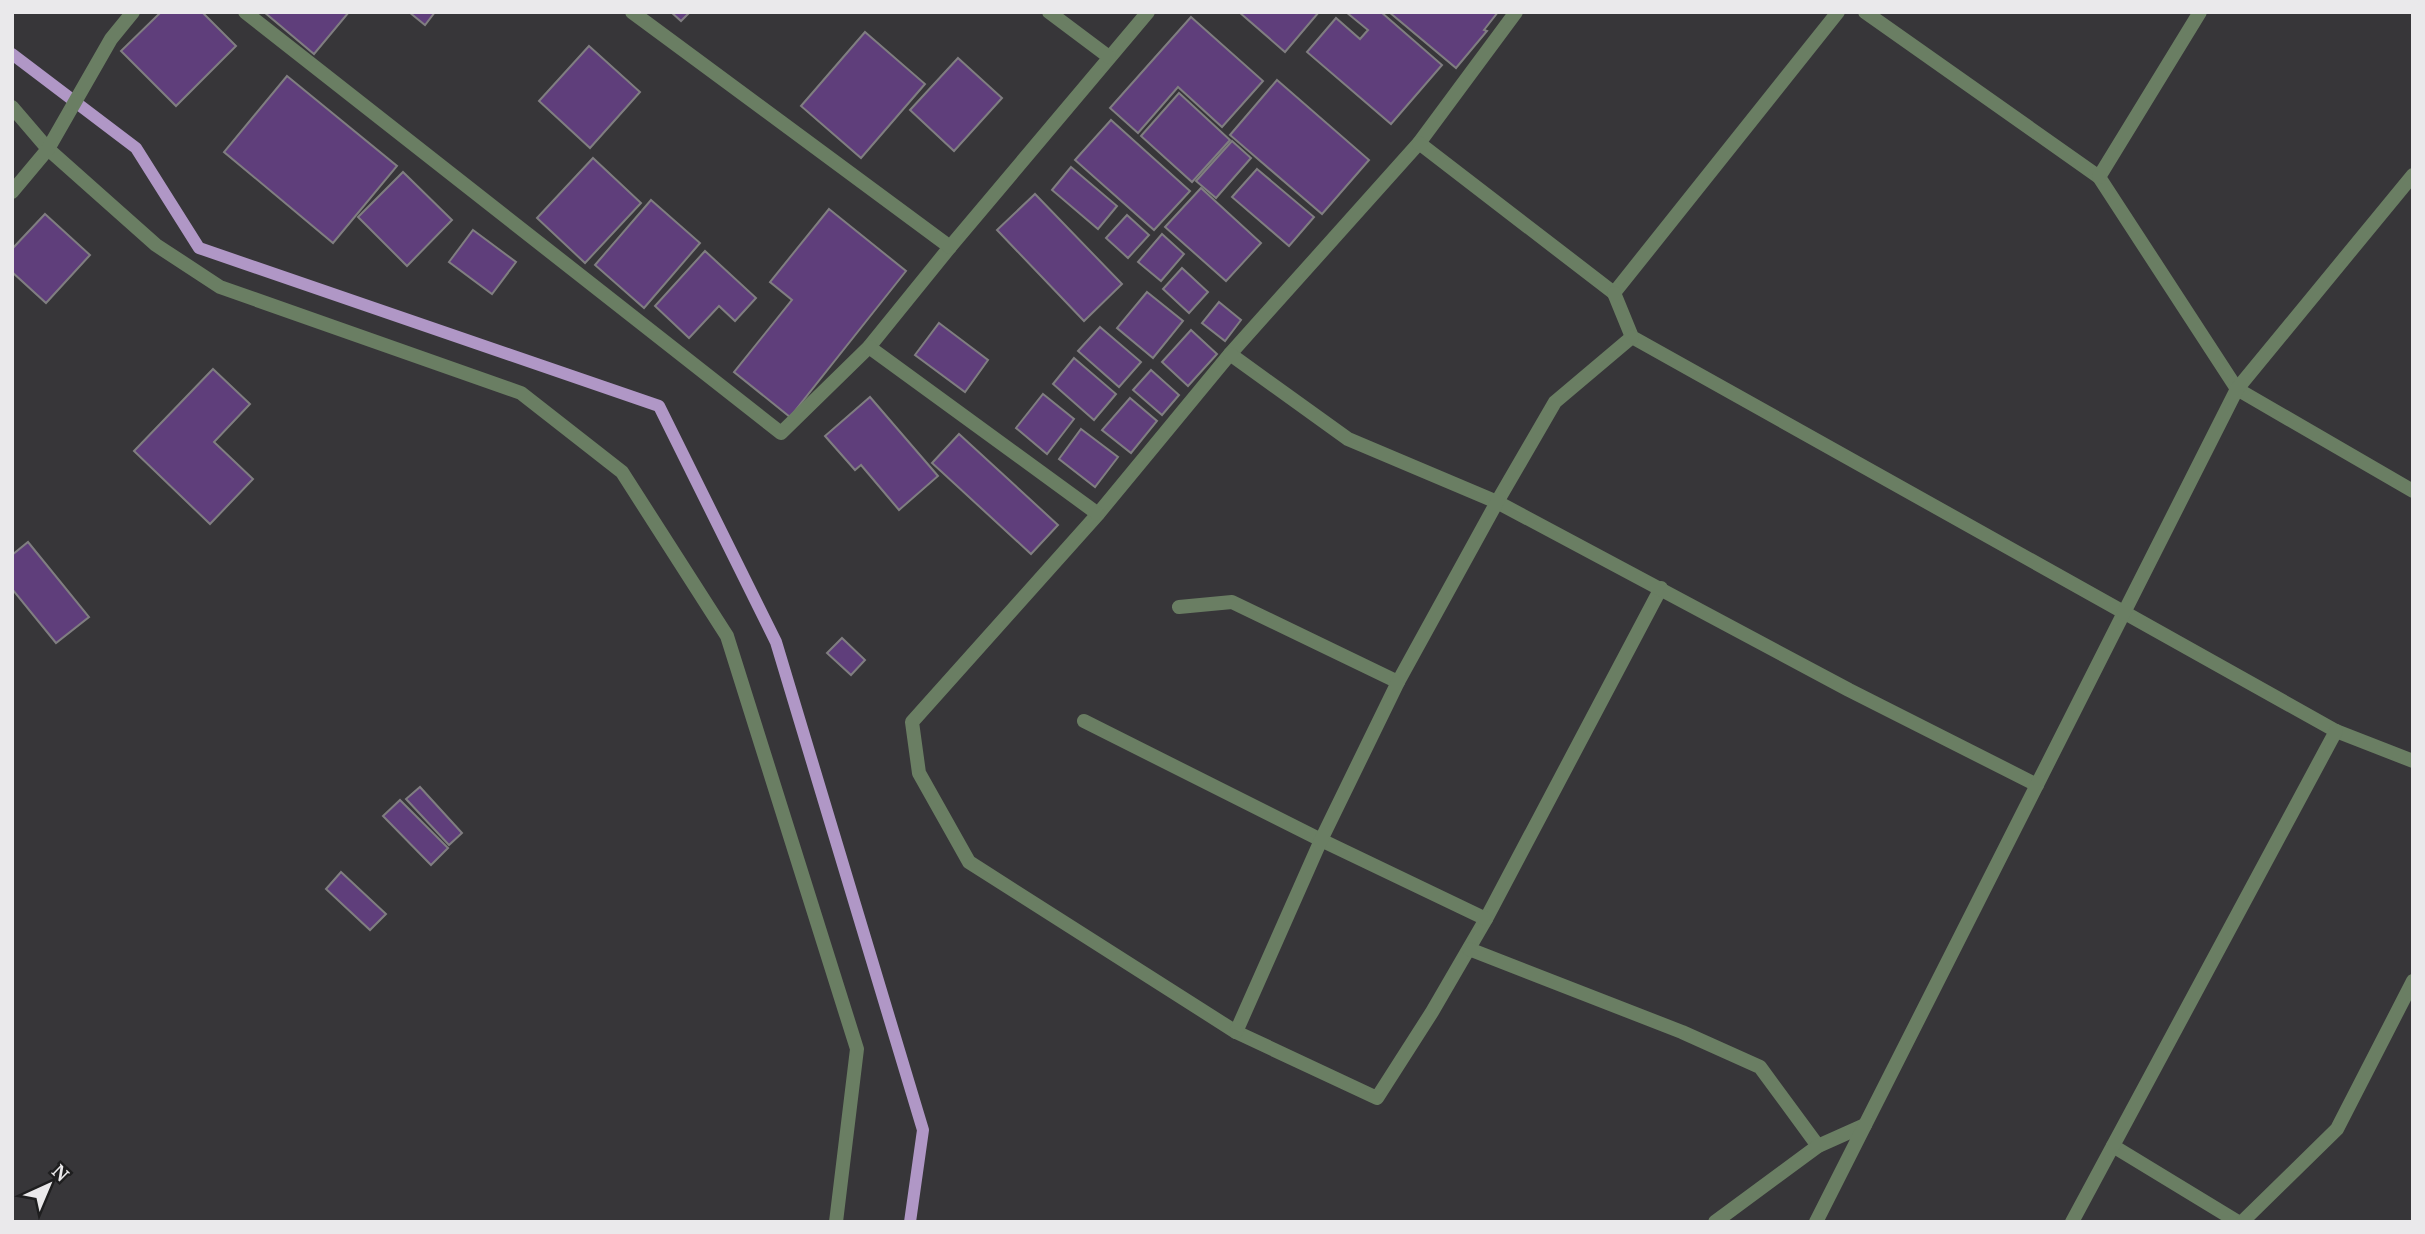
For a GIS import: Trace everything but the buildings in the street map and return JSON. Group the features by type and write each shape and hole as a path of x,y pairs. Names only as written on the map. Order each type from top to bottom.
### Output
{"street":[{"path":"12,192 18,173 48,149 111,39 133,12"},
{"path":"245,12 781,433 869,347 1148,12"},
{"path":"632,12 950,247"},
{"path":"1049,12 1109,57"},
{"path":"1516,12 1419,143 1230,354 1098,514 912,722 919,773 969,862 1236,1032 1377,1098 1486,919 1661,587"},
{"path":"1614,292 1838,12"},
{"path":"1866,12 2099,177 2236,389 2413,491"},
{"path":"2099,177 2200,12"},
{"path":"12,107 48,149 156,245 220,288 521,393 622,472 726,636 857,1049 836,1222"},
{"path":"1419,143 1614,292 1632,337 2336,731 2413,761"},
{"path":"1816,1222 2236,389 2413,175"},
{"path":"1236,1032 1321,840 1398,682 1497,502 1555,402 1632,337"},
{"path":"869,347 1098,514"},
{"path":"1230,354 1348,439 1497,502 1661,587 1849,690 2037,785"},
{"path":"1179,607 1232,602 1398,682"},
{"path":"1084,721 1486,919"},
{"path":"2071,1222 2336,731"},
{"path":"1469,949 1682,1032 1760,1067 1818,1146"},
{"path":"2113,1146 2240,1222 2337,1129 2413,981"},
{"path":"1715,1222 1818,1146 1865,1125"}],"waterway":[{"path":"12,54 136,148 199,248 659,406 776,642 923,1130 910,1222"}]}
